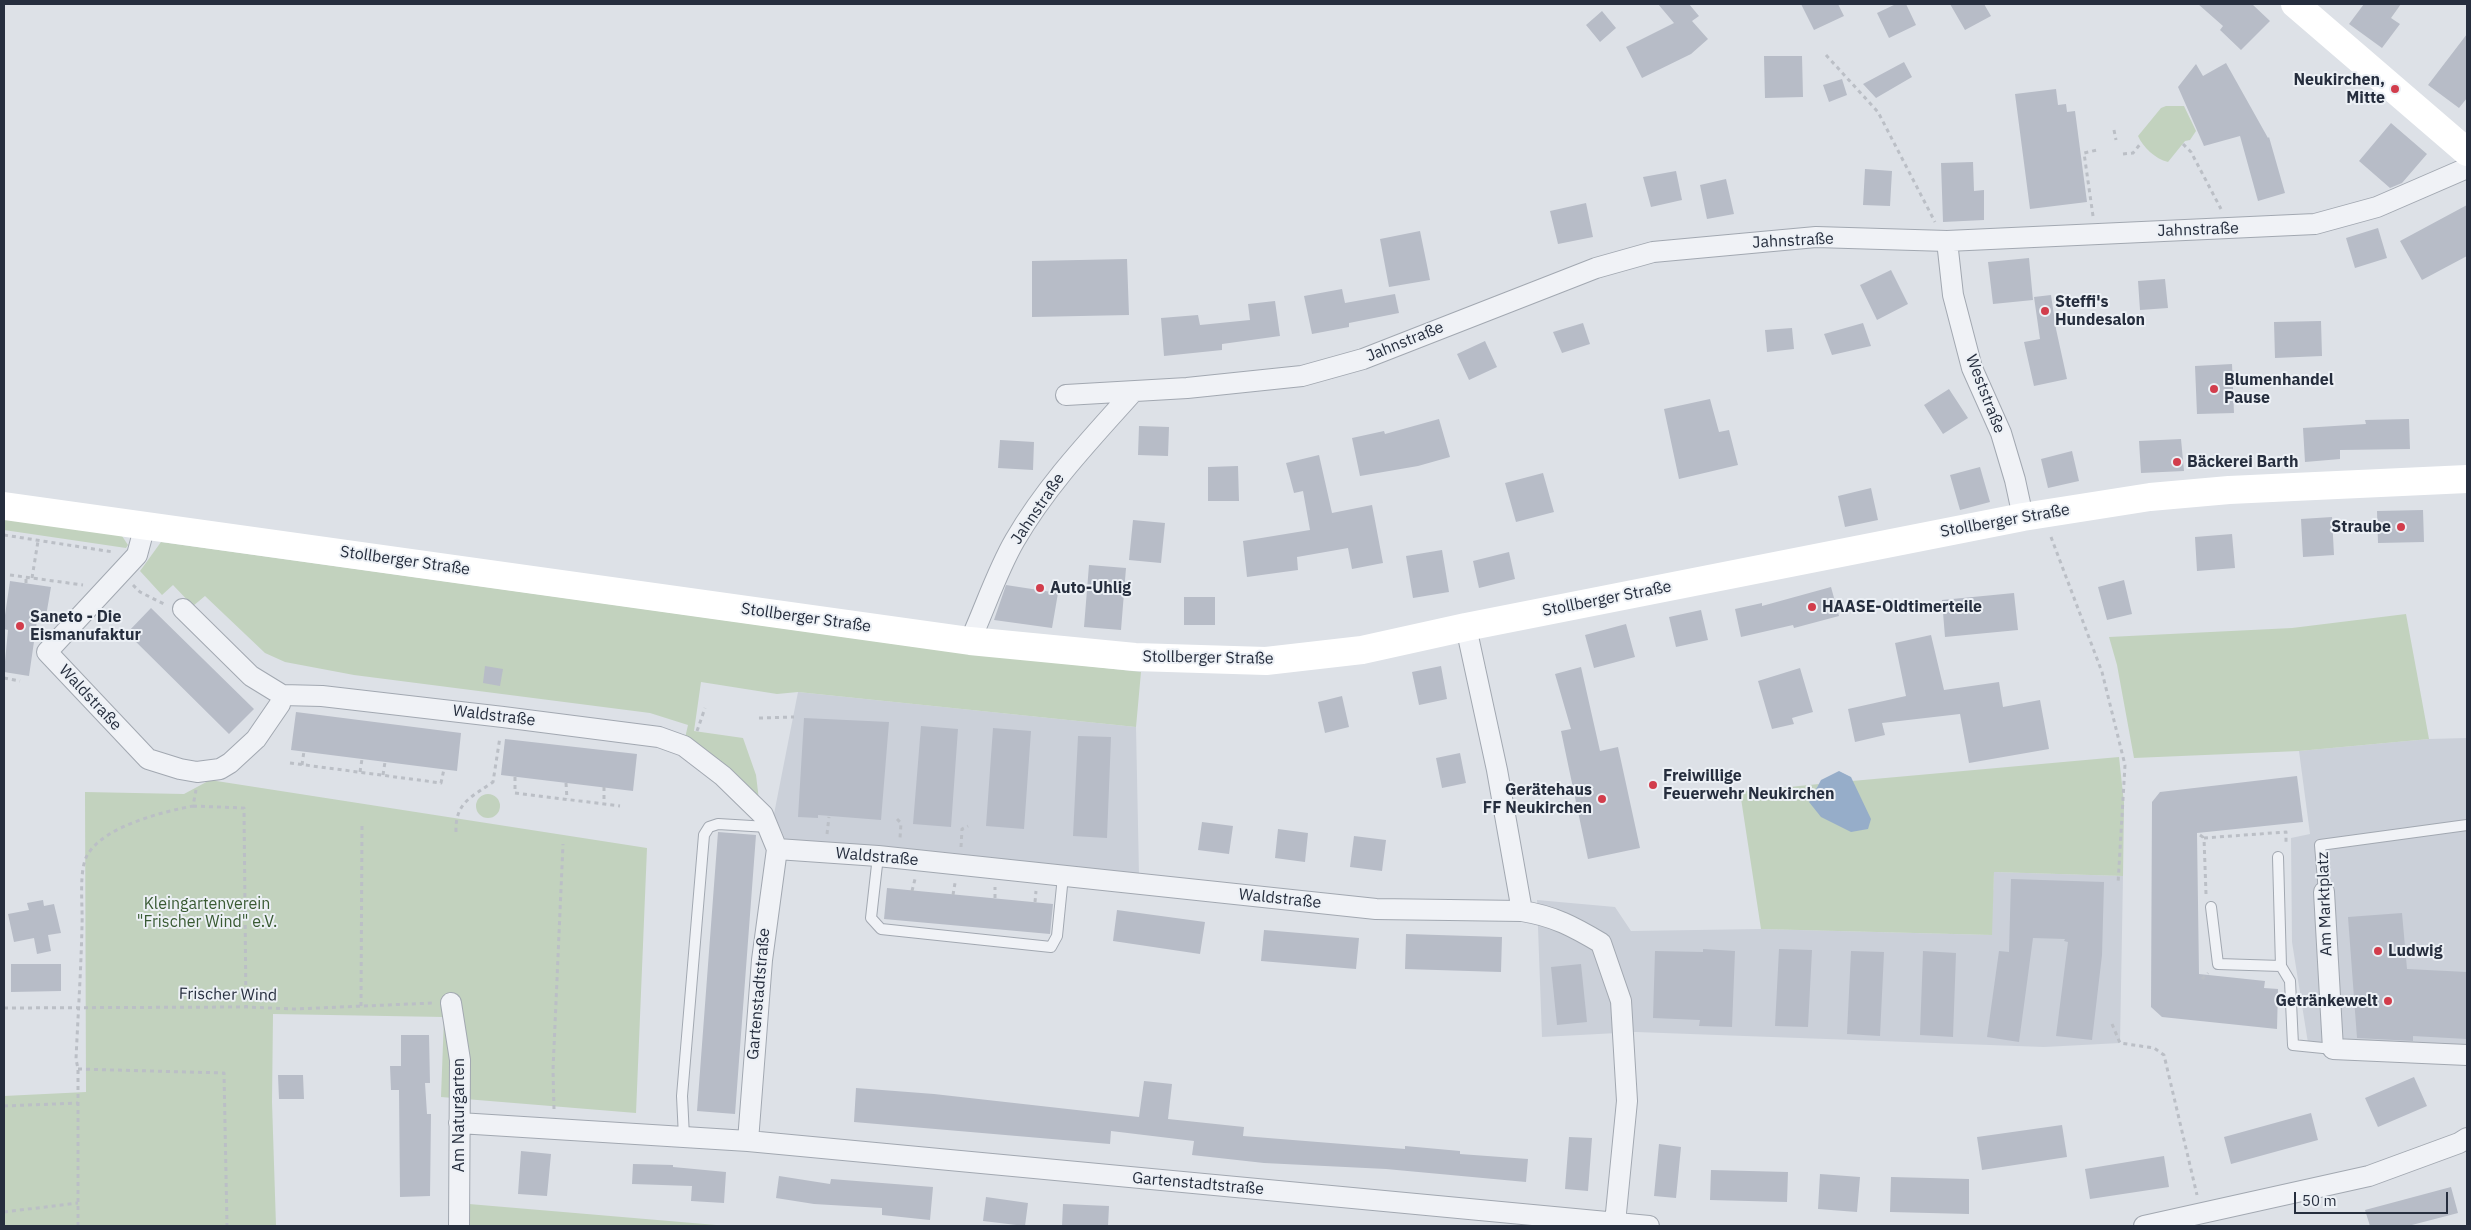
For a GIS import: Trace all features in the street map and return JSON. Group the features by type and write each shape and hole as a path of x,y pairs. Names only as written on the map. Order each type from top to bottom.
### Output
{"main road":[{"path":"2295,4 2466,151"},
{"name":"Stollberger Straße","path":"4,506 970,641 1135,657 1266,661 1362,650 1466,627 2032,515 2150,497 2190,493 2467,480"}],"street":[{"name":"Jahnstraße","path":"1066,395 1132,393 1302,376 1363,359 1596,268 1653,252 1816,237 1947,241 2315,224 2377,207 2466,151"},
{"name":"Weststraße","path":"1947,241 1953,295 1972,368 2001,433 2032,515"},
{"name":"Jahnstraße","path":"970,641 1014,541 1040,500 1063,470 1132,393"},
{"name":"Waldstraße","path":"145,525 137,555 47,652 148,759 197,772 220,769 230,763 256,739 280,704 282,695 322,696 503,717 659,737 684,746 723,776 763,815 777,848 878,856 1376,908 1522,911 1546,915 1569,924 1601,943 1621,1001 1627,1102 1615,1224"},
{"path":"186,612 251,676 282,695"},
{"path":"1466,627 1497,770 1522,911"},
{"name":"Gartenstadtstraße","path":"748,1141 762,960 777,848"},
{"name":"Am Marktplatz","path":"2324,892 2333,1049"},
{"name":"Am Naturgarten","path":"451,1004 460,1060 459,1226"},
{"path":"2333,1049 2467,1055"},
{"name":"Gartenstadtstraße","path":"459,1123 748,1141 1649,1226"},
{"path":"2144,1226 2202,1215 2369,1176 2459,1143 2467,1138"}],"lane":[{"path":"684,1137 682,1096 704,835 709,826 718,824 768,826"},
{"name":"Am Marktplatz","path":"2324,892 2320,845 2467,825"},
{"path":"878,856 871,918 881,929 1051,947 1057,936 1064,876"},
{"path":"2278,857 2281,966 2290,981 2293,1045 2333,1049"},
{"path":"2211,907 2218,964 2281,966"}],"path":[{"path":"1826,55 1878,112 1929,212 1947,241"},
{"path":"2114,130 2116,140"},
{"path":"2123,154 2133,153 2141,143"},
{"path":"2183,144 2196,160 2231,228"},
{"path":"2097,150 2084,153 2097,234"},
{"path":"2032,515 2102,672 2125,765 2118,884"},
{"path":"4,535 115,552 126,566 140,592 186,612"},
{"path":"32,578 38,540"},
{"path":"10,575 106,588"},
{"path":"26,578 26,583"},
{"path":"4,678 20,682"},
{"path":"697,733 705,708"},
{"path":"456,832 456,820 461,804 493,782 503,717"},
{"path":"759,718 794,717"},
{"path":"302,765 304,751"},
{"path":"360,772 362,759"},
{"path":"383,775 385,762"},
{"path":"290,763 441,783 444,769"},
{"path":"193,806 197,772"},
{"path":"516,777 515,793 620,806"},
{"path":"566,783 567,799"},
{"path":"604,787 604,804"},
{"path":"78,1226 78,1068 76,1059 83,914 82,870 88,854 116,829 135,820 193,806 244,808 246,1006"},
{"path":"361,1006 362,824"},
{"path":"961,840 962,829 968,826"},
{"path":"2200,836 2204,838 2286,831 2286,850 2278,857"},
{"path":"2204,838 2206,903 2211,907"},
{"path":"555,1130 552,1070 563,844"},
{"name":"Frischer Wind","path":"4,1008 246,1006 295,1009 451,1004"},
{"path":"2112,1024 2120,1043 2154,1048 2164,1055 2202,1215"},
{"path":"78,1068 224,1073 228,1226"},
{"path":"4,1106 78,1102"},
{"path":"4,1212 78,1203"}],"shaded area":[{"path":"798,692 1136,727 1139,875 785,839 774,814"},
{"path":"2467,738 2467,1048 2308,1043 2292,942 2291,838 2310,834 2299,751 2429,739"},
{"path":"1994,872 2123,876 2120,1043 2044,1047 1636,1032 1542,1037 1537,900 1615,907 1631,931 1761,929 1991,935"}],"green space":[{"path":"2166,106 2184,106 2196,131 2190,140 2185,141 2168,162 2150,152 2138,136 2161,108"},
{"path":"4,516 120,533 128,545 126,548 4,530"},
{"path":"161,542 932,649 1141,672 1136,727 798,692 777,694 701,682 694,731 743,738 756,775 759,800 685,738 688,725 650,713 354,675 285,662 265,653 205,596 193,606 173,585 162,595 140,571"},
{"path":"2406,614 2429,739 2299,751 2134,758 2117,665 2109,637 2292,628"},
{"path":"2119,757 2124,803 2123,876 1994,872 1992,935 1761,929 1740,792 1819,784 1809,802 1856,791 1852,781"},
{"name":"Kleingartenverein \"Frischer Wind\" e.V.","path":"210,780 647,848 636,1113 441,1097 444,1017 273,1014 272,1102 276,1226 4,1226 4,1096 86,1092 85,792 184,794"},
{"path":"483,794 493,794 500,801 500,811 493,818 483,818 476,811 476,801"},
{"path":"469,1204 728,1226 469,1226"}],"water":[{"path":"1839,771 1851,777 1871,819 1868,829 1851,832 1821,817 1809,802 1821,780"}],"building":[{"path":"1658,4 1689,4 1699,16 1692,21 1708,39 1691,54 1642,78 1626,47 1674,23"},
{"path":"1801,4 1838,4 1844,16 1814,30"},
{"path":"1896,4 1906,4 1916,25 1889,38 1877,13"},
{"path":"1950,4 1984,4 1991,16 1965,30"},
{"path":"2198,4 2252,4 2270,21 2241,50 2220,30 2223,26"},
{"path":"2364,4 2401,4 2391,18 2400,24 2382,48 2349,24"},
{"path":"1602,11 1616,28 1600,42 1586,25"},
{"path":"2467,34 2467,98 2459,108 2428,85"},
{"path":"1764,56 1802,56 1803,97 1765,98"},
{"path":"1904,62 1912,77 1876,98 1863,84"},
{"path":"2226,63 2269,137 2285,193 2258,201 2240,136 2204,146 2178,87 2196,64 2203,76"},
{"path":"1842,79 1847,95 1829,102 1823,85"},
{"path":"2056,89 2058,105 2066,104 2067,112 2075,111 2087,202 2030,209 2015,94"},
{"path":"2391,123 2427,154 2402,183 2390,188 2359,161"},
{"path":"1973,162 1974,191 1984,190 1984,220 1943,222 1941,163"},
{"path":"1865,169 1892,171 1890,206 1863,205"},
{"path":"1676,171 1682,200 1651,207 1643,177"},
{"path":"1726,179 1734,214 1707,219 1700,185"},
{"path":"1586,203 1593,237 1558,244 1550,211"},
{"path":"2467,205 2467,256 2422,280 2400,241"},
{"path":"2378,228 2387,258 2355,268 2346,238"},
{"path":"1420,231 1430,280 1389,287 1380,239"},
{"path":"2029,258 2033,300 1993,304 1988,262"},
{"path":"1127,259 1129,315 1032,317 1032,261"},
{"path":"1891,270 1908,304 1877,320 1860,285"},
{"path":"2165,279 2168,308 2140,310 2138,281"},
{"path":"1342,289 1345,303 1395,294 1399,313 1349,323 1349,327 1312,334 1304,296"},
{"path":"2051,295 2067,379 2034,386 2024,342 2040,339 2034,297"},
{"path":"1275,301 1280,336 1222,344 1222,350 1164,356 1161,318 1198,315 1200,325 1250,320 1248,304"},
{"path":"2321,321 2322,356 2275,358 2274,322"},
{"path":"1583,323 1590,344 1562,353 1553,332"},
{"path":"1863,323 1871,346 1832,355 1824,334"},
{"path":"1792,328 1794,349 1767,352 1765,330"},
{"path":"1485,341 1497,367 1469,380 1457,354"},
{"name":"Blumenhandel Pause","path":"2232,364 2234,413 2197,414 2195,366"},
{"path":"1949,389 1968,418 1943,434 1924,405"},
{"path":"1710,399 1719,432 1729,430 1738,465 1679,479 1664,409"},
{"path":"1439,419 1450,457 1418,466 1360,476 1352,438 1384,431 1385,434"},
{"path":"2409,419 2410,449 2340,450 2340,459 2305,462 2303,428 2366,424 2365,420"},
{"path":"1139,426 1169,427 1168,456 1138,455"},
{"path":"2181,439 2184,471 2141,473 2139,441"},
{"path":"1000,440 1034,442 1033,470 998,468"},
{"path":"2072,451 2079,481 2048,488 2041,459"},
{"path":"1319,455 1332,513 1372,505 1383,563 1352,569 1348,548 1297,557 1298,570 1247,577 1243,541 1310,530 1303,491 1294,493 1286,463"},
{"path":"1238,466 1239,501 1208,501 1208,467"},
{"path":"1980,467 1990,502 1960,510 1950,475"},
{"path":"1543,473 1554,512 1516,522 1505,483"},
{"path":"1871,488 1878,520 1845,527 1838,496"},
{"name":"Straube","path":"2423,510 2424,542 2378,543 2377,511"},
{"path":"2332,517 2334,555 2303,557 2301,519"},
{"path":"1133,520 1165,523 1161,563 1129,560"},
{"path":"2232,534 2235,568 2197,571 2195,537"},
{"path":"1442,550 1449,592 1413,598 1406,556"},
{"path":"1509,552 1515,579 1479,588 1473,561"},
{"path":"1089,565 1126,568 1121,630 1084,627"},
{"path":"2124,580 2132,614 2107,620 2098,587"},
{"name":"Saneto - Die Eismanufaktur","path":"10,581 51,587 45,622 37,621 29,676 4,672 8,630 4,629 4,622"},
{"path":"1006,585 1058,593 1052,628 994,620"},
{"path":"1831,587 1839,616 1794,628 1793,625 1741,637 1735,609 1762,603 1762,606"},
{"path":"2014,593 2018,630 1945,637 1942,600"},
{"path":"1184,597 1215,597 1215,625 1184,625"},
{"path":"151,608 254,709 229,734 127,633"},
{"path":"1701,610 1708,640 1676,647 1669,617"},
{"path":"1626,624 1635,657 1594,668 1585,635"},
{"path":"1931,635 1944,690 1999,682 2003,707 2040,700 2049,749 1969,763 1960,714 1882,723 1885,735 1855,742 1848,709 1906,696 1895,643"},
{"path":"485,666 503,669 500,686 483,683"},
{"path":"1441,666 1447,699 1419,705 1412,672"},
{"name":"Gerätehaus FF Neukirchen","path":"1581,667 1600,751 1618,747 1640,848 1588,859 1561,731 1571,729 1555,674"},
{"path":"1800,668 1813,712 1792,718 1794,724 1772,729 1758,681"},
{"path":"1342,696 1349,727 1325,733 1318,702"},
{"path":"296,712 461,733 457,771 291,750"},
{"path":"804,718 889,722 881,820 818,815 818,818 798,817"},
{"path":"921,726 958,729 951,827 913,824"},
{"path":"993,728 1031,731 1024,829 986,826"},
{"path":"1078,736 1111,737 1107,838 1073,836"},
{"path":"505,739 637,754 633,791 501,775"},
{"path":"1460,753 1466,783 1442,788 1436,758"},
{"path":"2297,776 2303,822 2197,833 2199,974 2265,981 2264,988 2278,989 2277,1029 2162,1017 2151,1007 2152,802 2160,792"},
{"path":"1202,822 1233,826 1229,854 1198,850"},
{"path":"1278,829 1308,833 1305,862 1275,858"},
{"path":"718,832 756,835 735,1114 697,1111"},
{"path":"1354,836 1386,840 1382,871 1350,867"},
{"path":"2011,879 2104,882 2102,955 2092,1040 2056,1036 2068,942 2064,941 2065,939 2033,938 2019,1042 1987,1037 1999,951 2009,952"},
{"path":"887,888 1053,904 1050,934 884,919"},
{"path":"43,900 44,906 54,904 61,933 48,935 51,951 37,954 34,938 14,942 8,914 29,910 27,903"},
{"path":"1117,910 1205,922 1200,954 1113,941"},
{"path":"2402,913 2407,969 2467,972 2467,1039 2413,1036 2413,1041 2357,1038 2348,917"},
{"path":"1264,930 1359,938 1356,969 1261,961"},
{"path":"1406,934 1502,937 1501,972 1405,969"},
{"path":"1703,949 1735,951 1732,1027 1699,1026 1700,1020 1653,1018 1655,951 1703,952"},
{"path":"1779,949 1812,950 1808,1027 1775,1026"},
{"path":"1851,951 1884,952 1880,1036 1847,1034"},
{"path":"1923,951 1956,953 1953,1037 1920,1035"},
{"path":"11,964 61,964 61,991 11,992"},
{"path":"1581,964 1587,1022 1557,1025 1551,967"},
{"path":"401,1035 429,1035 430,1083 425,1083 427,1114 431,1114 430,1196 400,1197 399,1090 391,1090 390,1066 401,1066"},
{"path":"278,1075 303,1075 304,1099 279,1099"},
{"path":"2414,1077 2427,1106 2378,1127 2365,1098"},
{"path":"1144,1081 1172,1084 1168,1119 1244,1127 1243,1136 1405,1149 1405,1146 1460,1151 1460,1154 1528,1159 1526,1182 1386,1169 1264,1163 1192,1155 1194,1141 1111,1131 1110,1144 854,1122 856,1088 934,1094 1139,1117"},
{"path":"2311,1113 2318,1140 2231,1164 2224,1137"},
{"path":"2062,1125 2067,1157 1982,1170 1977,1137"},
{"path":"1569,1137 1592,1138 1588,1191 1565,1189"},
{"path":"1659,1144 1681,1147 1676,1198 1654,1196"},
{"path":"521,1151 551,1154 547,1196 518,1194"},
{"path":"2164,1156 2169,1187 2090,1199 2085,1169"},
{"path":"633,1164 673,1165 673,1167 726,1172 724,1203 691,1201 692,1186 632,1184"},
{"path":"1711,1170 1788,1172 1787,1202 1710,1200"},
{"path":"1820,1174 1860,1177 1857,1212 1818,1209"},
{"path":"779,1176 830,1184 831,1179 933,1187 930,1220 882,1215 882,1208 814,1204 776,1198"},
{"path":"1891,1177 1969,1179 1969,1214 1890,1212"},
{"path":"2451,1187 2458,1213 2408,1226 2370,1226 2365,1210"},
{"path":"986,1197 1028,1203 1025,1226 983,1221"},
{"path":"1063,1204 1109,1206 1108,1226 1062,1226"}],"place":[{"name":"Neukirchen, Mitte","path":"2395,89"},
{"name":"Steffi's Hundesalon","path":"2045,311"},
{"name":"Blumenhandel Pause","path":"2214,389"},
{"name":"Bäckerei Barth","path":"2177,462"},
{"name":"Straube","path":"2401,527"},
{"name":"Auto-Uhlig","path":"1040,588"},
{"name":"HAASE-Oldtimerteile","path":"1812,607"},
{"name":"Saneto - Die Eismanufaktur","path":"20,626"},
{"name":"Freiwillige Feuerwehr Neukirchen","path":"1653,785"},
{"name":"Gerätehaus FF Neukirchen","path":"1602,799"},
{"name":"Ludwig","path":"2378,951"},
{"name":"Getränkewelt","path":"2388,1001"}]}
